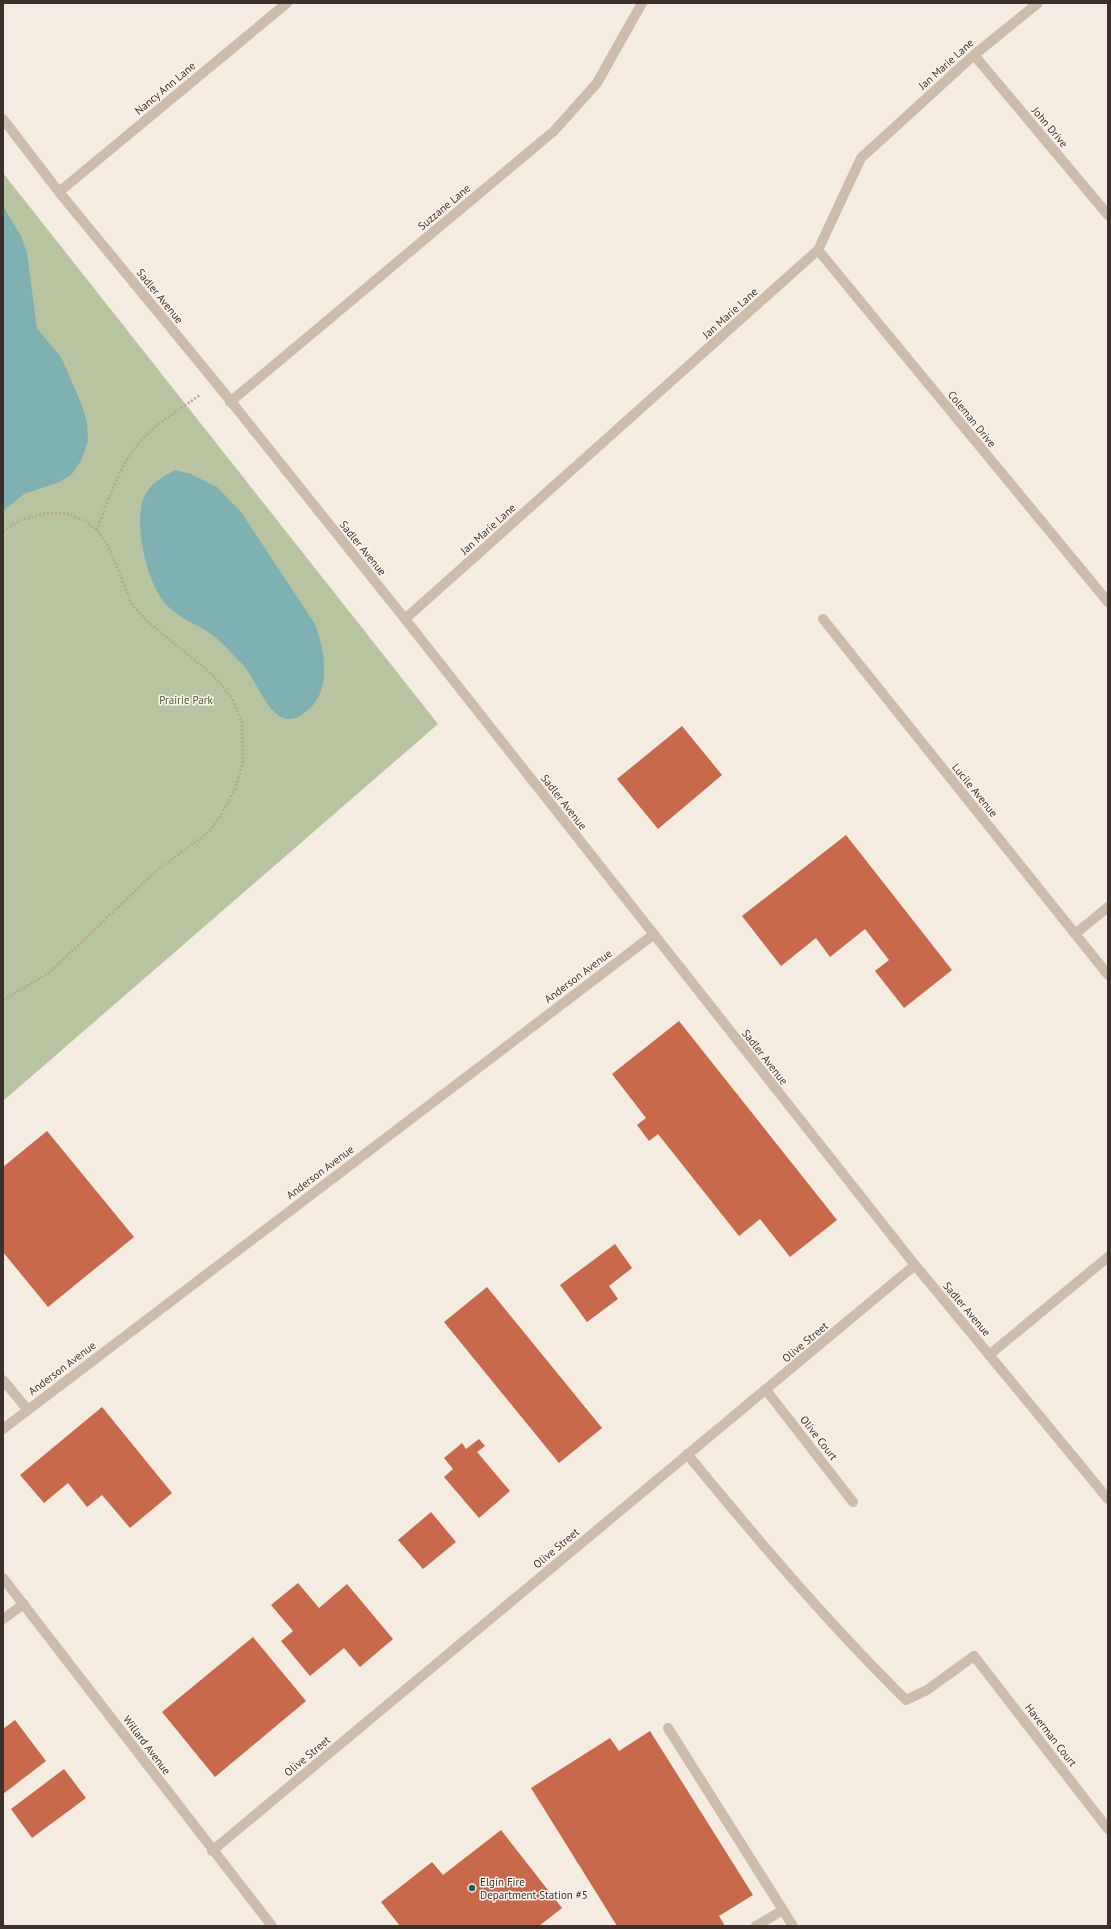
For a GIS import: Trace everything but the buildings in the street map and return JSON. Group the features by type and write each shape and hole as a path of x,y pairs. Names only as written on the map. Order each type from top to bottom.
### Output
{"street":[{"name":"Nancy Ann Lane","path":"59,192 287,3"},
{"name":"Suzzane Lane","path":"230,402 554,131 597,83 642,3"},
{"name":"Jan Marie Lane","path":"405,619 818,250 861,158 974,55 1038,3"},
{"name":"John Drive","path":"974,55 1108,214"},
{"name":"Sadler Avenue","path":"3,119 59,192 217,384 405,619 915,1265 1108,1499"},
{"name":"Coleman Drive","path":"818,250 1108,602"},
{"name":"Lucile Avenue","path":"823,619 1108,975"},
{"path":"1074,934 1108,907"},
{"name":"Anderson Avenue","path":"3,1429 27,1409 653,935"},
{"path":"989,1355 1108,1257"},
{"name":"Olive Street","path":"212,1850 915,1265"},
{"path":"3,1380 27,1409"},
{"name":"Olive Court","path":"766,1390 853,1502"},
{"name":"Haverman Court","path":"687,1454 774,1560 880,1675 906,1700 928,1690 974,1656 1108,1830"},
{"name":"Willard Avenue","path":"3,1578 272,1926"},
{"path":"3,1619 24,1604"},
{"path":"668,1728 793,1926"},
{"path":"756,1926 783,1910"}],"path":[{"path":"97,530 120,474 132,452 149,432 217,384"},
{"path":"3,531 21,520 45,513 66,513 85,522 97,530 108,546 133,606 149,623 213,675 232,698 242,722 243,762 235,789 221,815 209,832 155,872 50,972 3,1000"}],"green space":[{"name":"Prairie Park","path":"3,173 438,724 3,1101"}],"water":[{"path":"3,206 21,236 27,253 37,328 62,359 81,403 87,422 88,441 82,459 72,474 60,482 24,494 3,511"},
{"path":"175,470 191,474 217,487 241,512 315,624 324,659 323,684 313,705 298,717 287,719 280,717 262,696 247,670 227,648 211,634 186,620 169,608 157,592 151,579 142,547 140,514 143,501 148,490 157,481"}],"place":[{"name":"Elgin Fire Department Station #5","path":"472,1888"}]}
